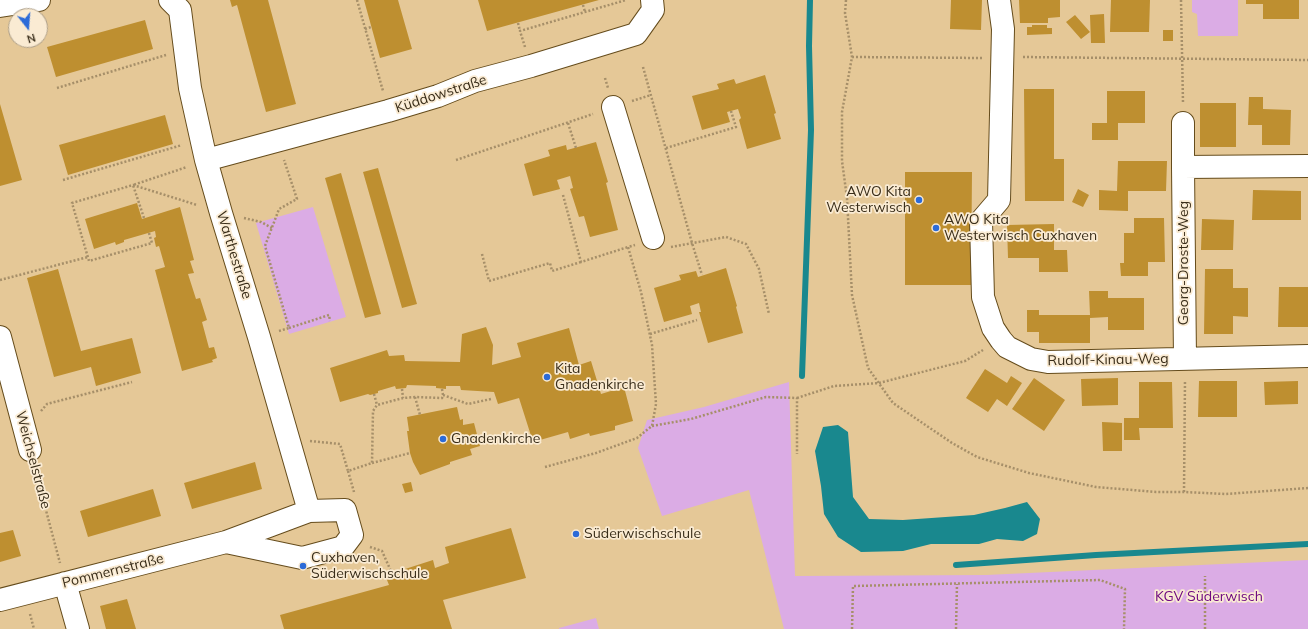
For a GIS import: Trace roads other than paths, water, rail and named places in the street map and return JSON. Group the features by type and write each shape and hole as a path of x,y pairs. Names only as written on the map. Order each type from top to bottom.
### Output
{"street":[{"path":"0,6 39,0"},
{"name":"Warthestraße","path":"170,0 180,10 190,88 206,160 220,213 259,337 309,511"},
{"name":"Küddowstraße","path":"206,160 388,111 438,96 475,81 636,34 653,10 652,0"},
{"name":"Rudolf-Kinau-Weg","path":"999,0 1003,28 1000,200 981,221 982,297 992,328 1007,347 1031,358 1048,362 1308,356"},
{"path":"613,107 653,238"},
{"name":"Georg-Droste-Weg","path":"1183,123 1185,359"},
{"path":"1183,167 1308,166"},
{"name":"Weichselstraße","path":"0,337 30,450"},
{"name":"Pommernstraße","path":"0,600 226,542 309,511 345,510 352,535 343,548 302,558 226,542"},
{"path":"65,583 78,629"}],"water":[{"path":"838,425 848,432 853,497 869,519 903,520 974,515 1027,502 1040,519 1037,534 1023,541 997,539 979,544 931,544 903,551 861,552 838,537 824,514 815,451 823,427"}],"waterway":[{"path":"802,376 811,130 809,46 810,0"},
{"path":"956,565 1096,555 1308,544"}],"place":[{"name":"AWO Kita Westerwisch","path":"919,200"},
{"name":"AWO Kita Westerwisch Cuxhaven","path":"936,228"},
{"name":"Kita Gnadenkirche","path":"547,377"},
{"name":"Gnadenkirche","path":"443,439"},
{"name":"Süderwischschule","path":"576,534"},
{"name":"Cuxhaven, Süderwischschule","path":"303,566"}],"park label":[{"name":"KGV Süderwisch","path":"1209,597"}]}
